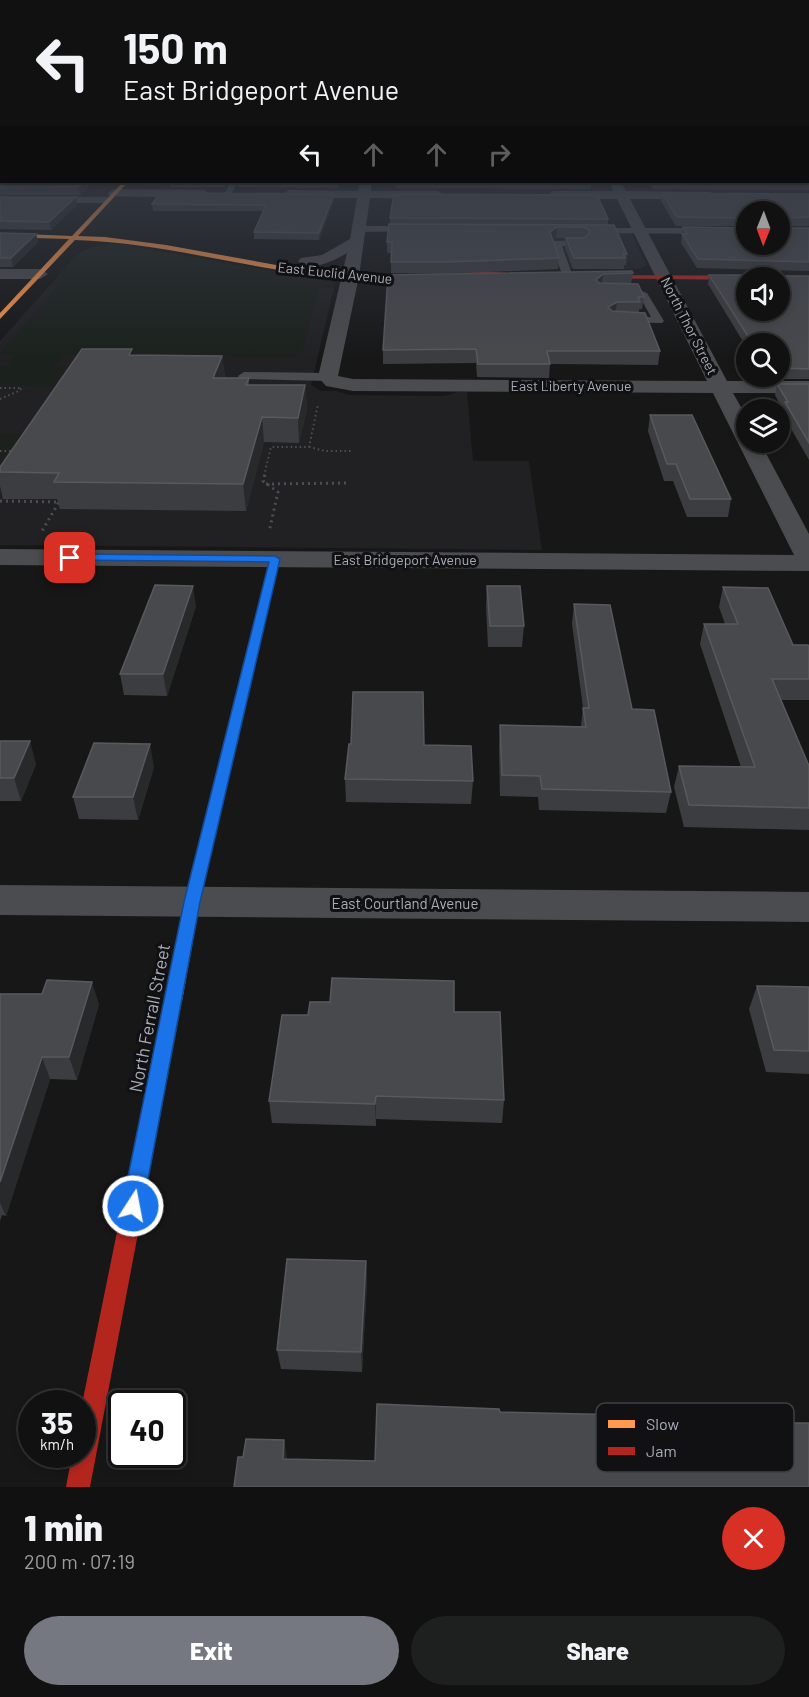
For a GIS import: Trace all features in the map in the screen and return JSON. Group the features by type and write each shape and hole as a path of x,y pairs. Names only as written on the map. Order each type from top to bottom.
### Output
{"main road":[{"path":"0,317 87,221"},
{"path":"0,227 77,232"},
{"path":"0,235 77,232"},
{"name":"East Euclid Avenue","path":"77,232 178,238 351,271"},
{"name":"East Euclid Avenue","path":"77,232 263,266 351,271 445,281 531,277"},
{"path":"563,277 809,278"},
{"name":"North Ferrall Street","path":"78,1487 192,902 271,551"}],"street":[{"path":"330,379 360,221"},
{"name":"North Thor Street","path":"633,221 640,239 663,277 659,295 720,387 736,418"},
{"path":"306,261 326,259 358,235"},
{"path":"0,274 40,274"},
{"name":"East Liberty Avenue","path":"330,379 353,385 809,387"},
{"name":"North Thor Street","path":"754,453 809,558"},
{"name":"East Bridgeport Avenue","path":"0,557 271,551 809,563"},
{"name":"East Courtland Avenue","path":"0,900 809,907"}],"lane":[{"path":"358,235 429,229"},
{"path":"581,230 640,239 736,232"},
{"path":"563,277 556,243 601,243"},
{"path":"602,291 639,291 659,295 658,321 615,320"},
{"path":"244,376 330,379"}],"path":[{"path":"0,388 23,387 0,399"},
{"path":"309,447 319,400"},
{"path":"271,551 278,492 263,481 271,447 309,447 325,451 353,451"},
{"path":"0,451 19,451 13,461"},
{"path":"260,452 270,452"},
{"path":"266,484 349,483"},
{"path":"0,501 59,502 38,539"}],"shaded area":[{"path":"536,230 629,230 647,265 640,269 547,268"},
{"path":"118,244 335,282 334,288 319,288 303,346 295,357 64,355 56,366 8,365 16,355 0,354 58,285 50,285 65,267 78,254 94,246"},
{"path":"50,285 334,288 311,385 321,391 336,391 349,395 444,396 467,392 473,461 529,461 542,550 0,545 0,341"},
{"path":"0,366 66,367 52,387 0,386"},
{"path":"0,433 28,433 6,464 0,464"}],"building":[{"path":"259,221 323,221 319,233 254,232"},
{"path":"389,224 614,225 627,254 623,254 625,258 574,258 566,238 583,238 589,234 589,230 583,227 557,227 550,232 559,258 391,262 392,242 387,242"},
{"path":"683,227 736,228 736,255 790,255 790,228 809,228 809,262 698,259 682,234 687,234"},
{"path":"0,233 36,234 11,258 0,258"},
{"path":"632,271 633,273 603,274 596,280 599,283 638,284 644,297 638,297 640,302 617,302 608,307 612,311 645,313 660,351 547,351 550,364 478,364 476,349 383,350 388,275"},
{"path":"709,275 736,275 736,317"},
{"path":"790,276 809,276 809,369 790,368 790,333 746,333 738,321 790,321"},
{"path":"82,349 132,349 129,355 222,356 213,378 249,378 246,385 305,385 298,418 262,417 243,484 54,482 59,473 0,472 0,467"},
{"path":"790,384 809,384 809,443 790,411 790,399 786,399 779,387 790,387"},
{"path":"650,415 692,415 731,499 690,499 676,464 667,464"},
{"path":"155,585 193,586 163,674 120,674"},
{"path":"487,586 520,586 524,626 490,626"},
{"path":"723,587 768,588 793,645 808,645 809,647 809,679 772,679 809,766 809,808 689,805 679,766 755,767 704,624 738,624"},
{"path":"574,604 610,605 632,709 654,710 671,792 542,789 540,776 502,775 500,725 586,727 583,708 589,708"},
{"path":"353,692 423,692 424,745 471,746 473,781 345,779 349,744 351,744"},
{"path":"0,741 30,741 14,778 0,778"},
{"path":"94,743 150,744 133,797 73,797"},
{"path":"332,978 454,981 454,1012 500,1012 504,1100 376,1096 375,1104 269,1101 282,1015 308,1015 310,1002 330,1002"},
{"path":"47,980 92,982 69,1057 42,1057 0,1182 0,994 42,994"},
{"path":"757,986 809,987 809,1051 774,1050"},
{"path":"287,1259 366,1261 361,1352 277,1350"},
{"path":"377,1404 499,1409 500,1412 596,1414 596,1472 794,1472 794,1423 809,1423 809,1487 234,1487 238,1457 243,1457 246,1439 284,1440 283,1459 375,1461"}],"traffic: slow":[{"path":"0,317 89,221"},
{"path":"0,235 105,239 166,247 293,270 391,280 433,281"},
{"path":"173,1001 192,902 254,645"}],"traffic: jam":[{"path":"429,270 526,276"},
{"path":"586,277 809,278"},
{"path":"254,645 275,559"},
{"path":"78,1487 173,1001"}],"route":[{"path":"70,558 275,559 192,902 133,1206"}]}
